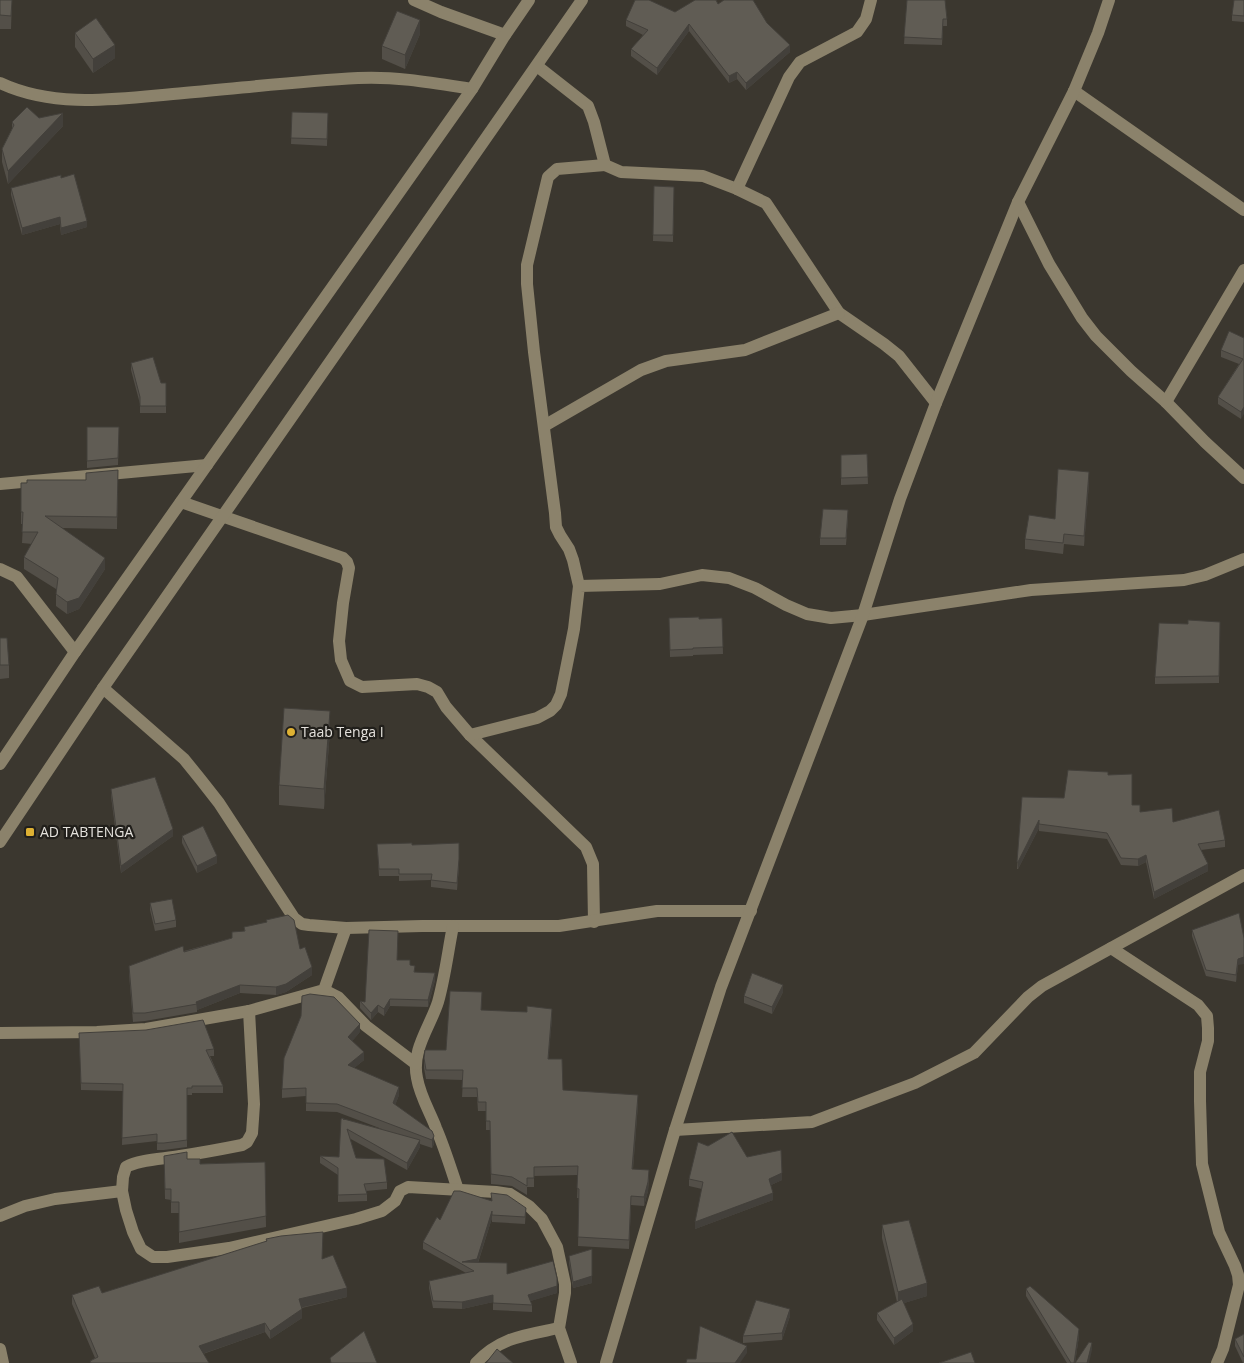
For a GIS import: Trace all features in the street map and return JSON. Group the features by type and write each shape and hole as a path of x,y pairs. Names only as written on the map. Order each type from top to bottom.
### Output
{"street":[{"path":"414,0 441,12 505,35"},
{"path":"0,764 75,652 472,89 529,0"},
{"path":"0,842 103,688 582,0"},
{"path":"737,188 789,77 800,62 857,32 866,19 871,0"},
{"path":"606,1363 674,1130 721,988 863,615 900,499 936,403 1018,202 1074,91 1109,0"},
{"path":"537,66 588,106 606,165"},
{"path":"0,83 34,96 70,101 360,78 399,78 472,89"},
{"path":"1074,91 1244,210"},
{"path":"470,735 537,718 550,711 562,694 572,638 579,586 574,560 556,527 527,284 527,264 545,187 548,177 557,168 606,165 621,172 703,176 737,188 766,203 839,313 899,356 936,403"},
{"path":"1018,202 1049,264 1082,318 1096,336 1244,478"},
{"path":"1166,402 1244,270"},
{"path":"544,426 641,370 666,361 745,350 839,313"},
{"path":"0,484 206,466"},
{"path":"181,502 343,558 347,562 349,568 339,641 340,660 350,681 362,687 417,684 437,692 446,707 470,735 586,847 593,864 594,922"},
{"path":"579,586 660,584 702,575 729,578 755,588 807,614 830,618 863,615 1030,590 1184,580 1205,575 1244,559"},
{"path":"0,569 17,577 75,652"},
{"path":"103,688 184,759 202,780 219,802 294,918 302,924 346,928 559,926 657,912 751,910"},
{"path":"674,1130 812,1122 915,1083 974,1053 1028,997 1042,986 1244,875"},
{"path":"453,926 438,1003 422,1036 418,1049 416,1077 458,1190"},
{"path":"324,990 346,928"},
{"path":"1111,948 1198,1005 1207,1016 1208,1041 1200,1072 1202,1164 1219,1232 1242,1285 1218,1363"},
{"path":"0,1034 146,1029 249,1011 324,990 338,997 366,1026 416,1064"},
{"path":"249,1011 254,1104 252,1133 247,1142 242,1145 126,1167 122,1191 133,1232 141,1249 153,1257 167,1258 228,1248 382,1211 395,1201 400,1191 408,1187 510,1194 529,1206 542,1219 557,1247 564,1277 565,1293 559,1328 571,1363"},
{"path":"0,1216 25,1206 55,1199 122,1191"},
{"path":"476,1363 484,1354 501,1343 521,1336 559,1328"},
{"path":"0,1350 3,1363"}],"building":[{"path":"0,0 12,0 11,16 0,15"},
{"path":"635,0 649,0 675,12 695,0 716,0 718,4 724,0 753,0 767,23 790,45 746,83 737,72 729,76 689,24 657,68 631,49 648,30 626,20"},
{"path":"907,0 945,0 947,19 943,19 942,39 904,37"},
{"path":"1234,0 1244,0 1244,16 1232,15"},
{"path":"397,11 420,20 405,55 382,46"},
{"path":"96,18 115,45 93,59 75,33"},
{"path":"27,107 39,118 63,113 8,171 2,149 14,125 12,122"},
{"path":"292,112 328,113 327,139 291,138"},
{"path":"74,174 87,221 61,228 60,217 22,228 11,188 61,175 61,178"},
{"path":"654,186 674,187 673,235 653,235"},
{"path":"1229,331 1244,338 1244,407 1241,412 1218,397 1243,359 1221,350"},
{"path":"153,357 161,383 166,383 166,406 140,406 140,397 131,363"},
{"path":"87,427 119,427 118,458 87,461"},
{"path":"867,454 868,477 841,478 841,455"},
{"path":"1058,469 1089,472 1084,536 1064,534 1063,543 1025,539 1029,515 1055,519"},
{"path":"118,470 117,517 45,516 105,558 79,598 67,602 56,594 58,578 24,557 38,532 22,532 21,483 27,483 27,480 86,480 86,473"},
{"path":"823,509 848,510 846,538 820,538"},
{"path":"699,617 699,619 722,618 723,647 670,650 669,618"},
{"path":"1188,620 1220,622 1219,676 1155,677 1159,623 1188,624"},
{"path":"0,638 7,638 9,665 0,665"},
{"path":"284,708 330,711 324,789 279,785"},
{"path":"1068,770 1108,772 1108,775 1132,774 1132,805 1140,805 1140,812 1172,808 1173,822 1219,810 1225,840 1198,844 1208,864 1154,892 1146,855 1138,859 1121,858 1107,833 1039,824 1039,820 1017,862 1022,797 1064,798"},
{"path":"155,777 173,829 121,866 111,789"},
{"path":"203,826 217,856 197,866 182,836"},
{"path":"412,843 412,845 459,843 457,883 431,880 432,874 399,874 399,869 379,869 377,844"},
{"path":"172,899 176,920 155,924 150,903"},
{"path":"1239,913 1244,938 1244,957 1238,959 1236,975 1206,970 1192,930"},
{"path":"288,915 294,920 300,949 305,947 312,967 286,984 276,987 240,985 196,1002 197,1004 145,1013 133,1013 129,966 183,946 184,952 232,938 232,932 245,931 244,927"},
{"path":"369,930 398,931 397,960 410,960 410,965 415,966 414,972 435,973 428,1000 390,999 384,1009 378,1005 371,1013 360,1001 365,1002"},
{"path":"752,973 783,985 772,1007 744,996"},
{"path":"450,991 482,992 481,1010 527,1012 527,1006 552,1009 548,1059 562,1059 563,1090 638,1095 632,1169 649,1170 644,1197 631,1196 629,1240 578,1237 578,1166 534,1167 534,1178 527,1178 527,1186 512,1177 491,1174 490,1121 486,1121 486,1102 478,1102 477,1088 462,1088 463,1070 426,1070 425,1050 446,1050"},
{"path":"310,994 334,997 360,1024 348,1037 364,1052 348,1065 399,1087 393,1103 432,1131 434,1136 432,1140 337,1104 306,1103 306,1088 282,1089 284,1058 301,1016 302,996"},
{"path":"203,1020 214,1049 206,1050 223,1086 192,1086 192,1088 187,1088 187,1140 157,1143 157,1134 122,1138 123,1084 81,1083 79,1033 146,1030"},
{"path":"343,1118 344,1120 420,1140 407,1163 347,1129 356,1158 384,1159 387,1182 364,1184 367,1194 338,1195 338,1168 320,1156 339,1157 341,1119"},
{"path":"732,1132 747,1157 781,1150 782,1173 769,1179 773,1193 695,1222 703,1182 689,1179 698,1142 708,1146"},
{"path":"187,1152 187,1159 200,1159 200,1164 265,1162 266,1216 179,1232 179,1202 171,1202 171,1189 165,1189 164,1156"},
{"path":"454,1191 460,1191 492,1201 491,1193 507,1195 526,1208 525,1217 492,1215 492,1211 477,1259 462,1262 507,1263 507,1274 553,1261 557,1286 528,1295 532,1305 493,1303 493,1295 462,1302 433,1301 429,1281 474,1271 423,1242 437,1217 440,1220"},
{"path":"909,1220 927,1283 898,1292 882,1225"},
{"path":"323,1232 322,1259 333,1255 347,1288 299,1299 302,1309 270,1331 265,1323 199,1346 209,1363 91,1363 90,1361 98,1357 72,1295 99,1286 102,1293 267,1241 266,1239"},
{"path":"592,1249 592,1276 573,1282 569,1256"},
{"path":"1030,1286 1079,1329 1074,1363 1071,1363 1026,1289"},
{"path":"902,1299 913,1324 894,1338 877,1313"},
{"path":"756,1300 790,1309 782,1333 743,1336"},
{"path":"700,1326 747,1346 735,1363 686,1363 687,1359 696,1359"},
{"path":"364,1331 377,1363 331,1363 330,1358"},
{"path":"1244,1334 1244,1357 1235,1339"},
{"path":"1089,1342 1092,1343 1087,1363 1075,1363"},
{"path":"497,1349 513,1363 486,1363"},
{"path":"971,1352 975,1363 939,1363"}],"place":[{"name":"Taab Tenga I","path":"291,732"},
{"name":"AD TABTENGA","path":"30,832"}]}
